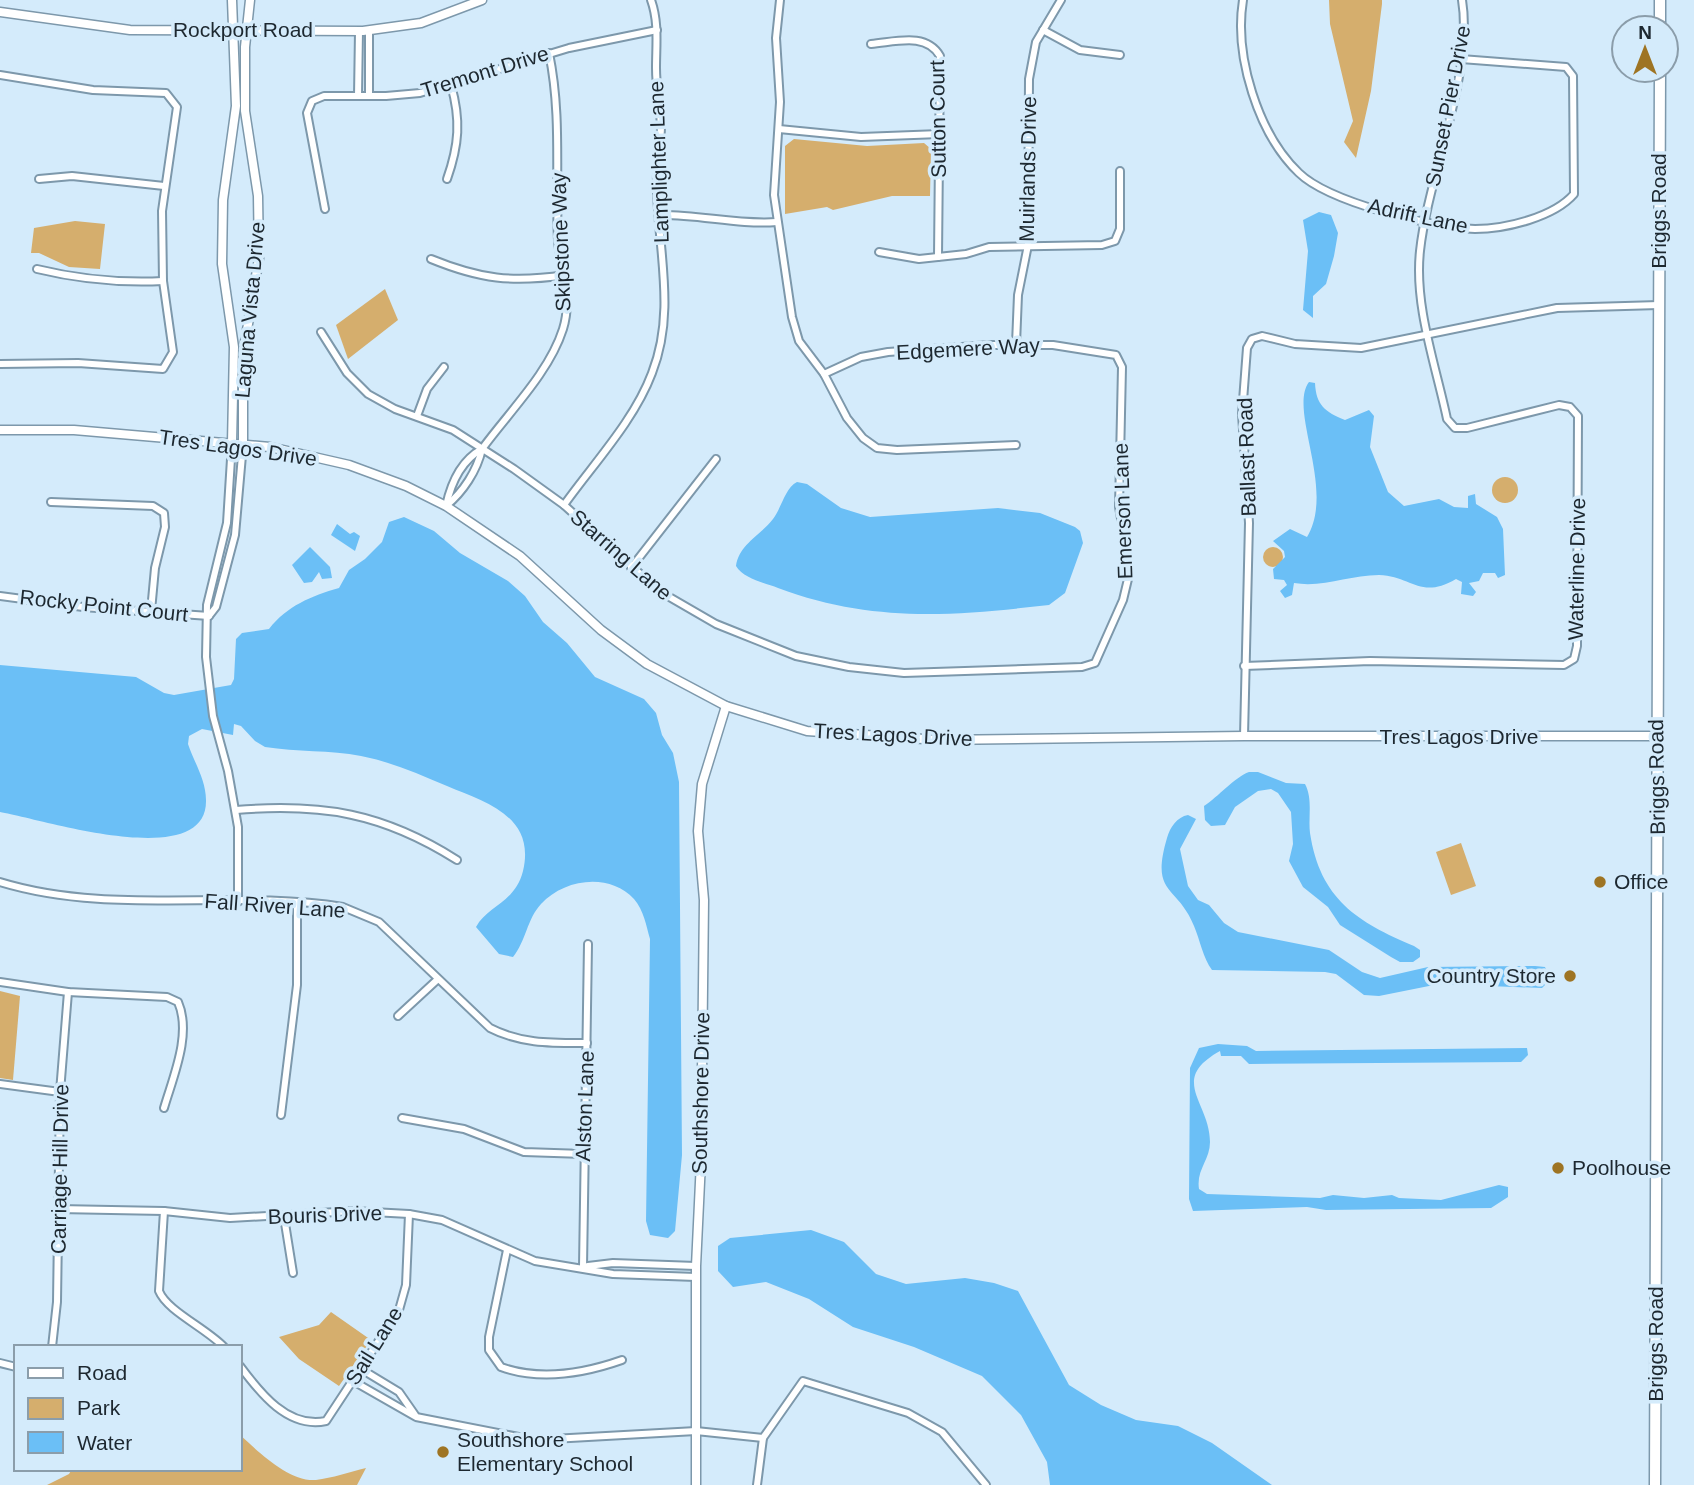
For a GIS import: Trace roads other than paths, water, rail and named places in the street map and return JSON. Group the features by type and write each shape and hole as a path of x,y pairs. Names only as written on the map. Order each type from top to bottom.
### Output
{"main road":[{"name":"Briggs Road","path":"1655,1485 1660,84"}],"street":[{"name":"Laguna Vista Drive","path":"232,0 236,106 222,217 223,284 235,361 232,443 227,523 207,605 208,680 218,738 236,810 238,902"},
{"name":"Laguna Vista Drive","path":"209,616 216,607 234,534 243,444 243,354 258,277 256,177 245,111 250,0"},
{"name":"Rockport Road","path":"0,12 130,30 359,31 421,23 482,0"},
{"name":"Lamplighter Lane","path":"564,505 627,418 652,373 665,322 666,296 658,215 657,172 661,127 656,87 657,30 651,0"},
{"path":"780,0 776,38 779,129 774,195 799,341 824,374 847,418 863,438 877,448 897,450 1016,445"},
{"name":"Muirlands Drive","path":"1016,344 1018,295 1028,245 1028,79 1036,42 1061,0"},
{"name":"Adrift Lane","path":"1243,0 1243,45 1251,90 1260,118 1280,152 1300,174 1325,191 1425,221 1477,229 1501,226 1558,207 1574,194 1573,76 1566,67 1461,59"},
{"name":"Sunset Pier Drive","path":"1429,336 1419,252 1461,59 1465,19 1462,0"},
{"path":"369,30 369,96"},
{"name":"Tremont Drive","path":"325,209 307,113 312,101 324,96 405,95 451,85 549,53 629,33 657,30"},
{"path":"1043,30 1080,50 1120,55"},
{"path":"358,96 359,31"},
{"name":"Sutton Court","path":"871,44 922,40 934,45 940,56 938,257"},
{"name":"Skipstone Way","path":"446,506 459,495 479,462 482,449 556,344 566,316 565,275 558,238 557,98 549,53"},
{"path":"358,65 369,65"},
{"path":"0,75 93,90 166,93 172,96 176,116 164,186 163,281 173,352 168,366 163,369 78,363 0,364"},
{"path":"447,180 459,139 457,107 451,85"},
{"path":"779,129 861,137 940,134"},
{"path":"879,253 919,259 989,247 1102,245 1115,241 1121,229 1120,171"},
{"path":"39,179 72,176 164,186"},
{"path":"658,215 700,215 751,224 777,222"},
{"path":"431,259 486,278 532,280 565,275"},
{"path":"37,269 66,276 128,282 163,281"},
{"name":"Ballast Road","path":"1244,736 1249,523 1242,414 1247,348 1252,339 1262,336 1307,345 1361,348 1558,308 1659,305"},
{"name":"Starring Lane","path":"321,332 362,389 382,403 453,430 482,449 564,505 631,568 678,604 716,624 796,656 849,667 904,673 1082,667 1096,663"},
{"name":"Waterline Drive","path":"1244,666 1370,661 1564,665 1574,659 1577,646 1578,416 1570,407 1559,405 1467,428 1455,428 1447,419 1429,336"},
{"name":"Edgemere Way","path":"824,374 861,357 888,352 1016,344 1053,345 1115,355"},
{"name":"Emerson Lane","path":"1096,663 1123,600 1128,579 1128,558 1119,508 1122,367 1115,355"},
{"path":"417,416 427,390 444,367"},
{"name":"Tres Lagos Drive","path":"0,430 74,430 243,444 303,453 349,465 406,486 446,506 520,556 620,645 676,681 726,706 807,731 938,740 1244,736 1656,736"},
{"name":"Skipstone Way","path":"446,506 449,490 463,466 470,456 482,449"},
{"path":"631,568 716,459"},
{"path":"51,502 153,506 164,513 165,527 155,568 151,611"},
{"name":"Rocky Point Court","path":"0,596 83,607 209,616"},
{"name":"Southshore Drive","path":"696,1485 696,1266 701,1161 704,913 698,831 702,784 726,706"},
{"path":"236,810 279,808 360,816 407,831 457,860"},
{"name":"Fall River Lane","path":"0,882 40,892 90,897 343,907 379,922 474,1016 507,1037 529,1042 587,1043"},
{"path":"281,1115 297,985 298,904"},
{"name":"Alston Lane","path":"583,1267 588,944"},
{"path":"398,1016 438,979"},
{"path":"0,982 68,992 167,997 178,1002 183,1014 180,1049 164,1108"},
{"name":"Carriage Hill Drive","path":"52,1345 57,1302 60,1092 68,992"},
{"path":"0,1084 60,1092"},
{"path":"401,1118 464,1129 524,1152 584,1154"},
{"name":"Bouris Drive","path":"58,1209 164,1211 230,1218 354,1211 409,1214 442,1220 535,1261 624,1275 696,1277"},
{"path":"164,1211 159,1291 164,1303 204,1328 222,1345"},
{"name":"Sail Lane","path":"242,1368 269,1402 302,1421 326,1421 399,1310 406,1285 409,1214"},
{"path":"284,1217 293,1273"},
{"path":"507,1250 489,1337 489,1350 501,1367 526,1373 563,1373 592,1370 622,1360"},
{"path":"624,1275 625,1263"},
{"name":"Bouris Drive","path":"583,1267 625,1263 696,1266"},
{"path":"361,1369 399,1392 416,1417"},
{"path":"354,1381 416,1417 534,1440 696,1431 763,1438"},
{"path":"757,1485 763,1438 803,1381 908,1413 942,1432 986,1485"},
{"path":"380,1396 388,1385"}],"water":[{"path":"1319,212 1331,215 1338,233 1326,284 1313,296 1313,318 1303,310 1308,251 1303,220"},
{"path":"1309,382 1315,383 1317,397 1323,407 1332,414 1345,420 1369,410 1374,416 1370,447 1388,492 1404,506 1439,499 1454,507 1468,508 1468,496 1475,494 1476,504 1497,517 1503,529 1505,575 1498,578 1495,573 1483,573 1479,581 1469,583 1476,592 1473,596 1461,594 1462,582 1456,579 1444,585 1425,587 1379,575 1315,584 1294,583 1292,595 1285,598 1280,591 1287,585 1284,580 1274,579 1273,569 1285,557 1284,551 1273,541 1290,529 1307,537 1315,518 1315,474 1304,411 1304,395"},
{"path":"797,482 807,484 841,508 870,517 998,508 1040,513 1075,527 1080,531 1083,543 1065,593 1049,605 945,614 879,612 846,607 761,582 744,574 736,566 741,552 773,519 789,489"},
{"path":"404,517 434,531 460,553 508,581 525,596 543,622 567,643 595,677 644,699 656,713 662,735 673,753 679,782 682,1155 675,1231 668,1238 650,1235 646,1221 650,939 642,913 634,899 624,890 600,882 574,884 541,904 513,957 499,954 476,927 487,913 514,890 523,871 525,852 522,837 515,824 491,805 394,765 361,756 265,747 241,726 234,724 233,735 202,729 189,736 188,744 202,778 206,800 199,822 180,834 152,838 118,836 0,812 0,665 136,677 164,693 174,695 231,685 234,679 236,639 242,633 269,629 300,603 339,588 349,570 382,542 389,522"},
{"path":"337,524 350,534 354,532 360,536 355,551 331,535"},
{"path":"310,547 330,567 332,578 322,579 319,572 312,582 304,583 292,565"},
{"path":"1249,772 1258,772 1286,783 1305,784 1309,796 1310,833 1315,856 1332,891 1344,905 1375,928 1420,950 1420,957 1413,962 1400,962 1391,957 1340,925 1328,907 1303,887 1289,861 1293,844 1291,812 1278,793 1271,789 1258,791 1235,807 1225,825 1211,826 1205,820 1204,806"},
{"path":"1188,815 1196,819 1180,849 1188,886 1198,900 1209,905 1224,923 1238,932 1329,950 1362,972 1380,978 1428,967 1535,966 1545,967 1550,980 1542,988 1439,984 1379,996 1364,995 1336,974 1325,972 1212,970 1194,926 1168,888 1162,870 1170,830 1177,820"},
{"path":"1218,1044 1247,1046 1256,1051 1527,1048 1528,1055 1521,1062 1249,1064 1241,1056 1221,1056 1220,1051 1196,1072 1194,1082 1210,1142 1199,1182 1199,1189 1207,1194 1320,1198 1333,1195 1364,1198 1392,1195 1399,1198 1441,1200 1499,1185 1508,1187 1508,1197 1491,1208 1326,1210 1307,1207 1193,1211 1189,1199 1190,1068 1199,1048"},
{"path":"811,1230 844,1242 876,1274 906,1284 965,1278 1018,1291 1069,1385 1101,1405 1136,1420 1178,1426 1212,1443 1272,1485 1050,1485 1047,1462 1021,1415 982,1376 914,1347 853,1327 809,1299 766,1282 733,1287 718,1271 718,1246 730,1238"}],"place":[{"name":"Office","path":"1600,882"},
{"name":"Country Store","path":"1570,976"},
{"name":"Poolhouse","path":"1558,1168"},
{"name":"Southshore Elementary School","path":"443,1452"}]}
